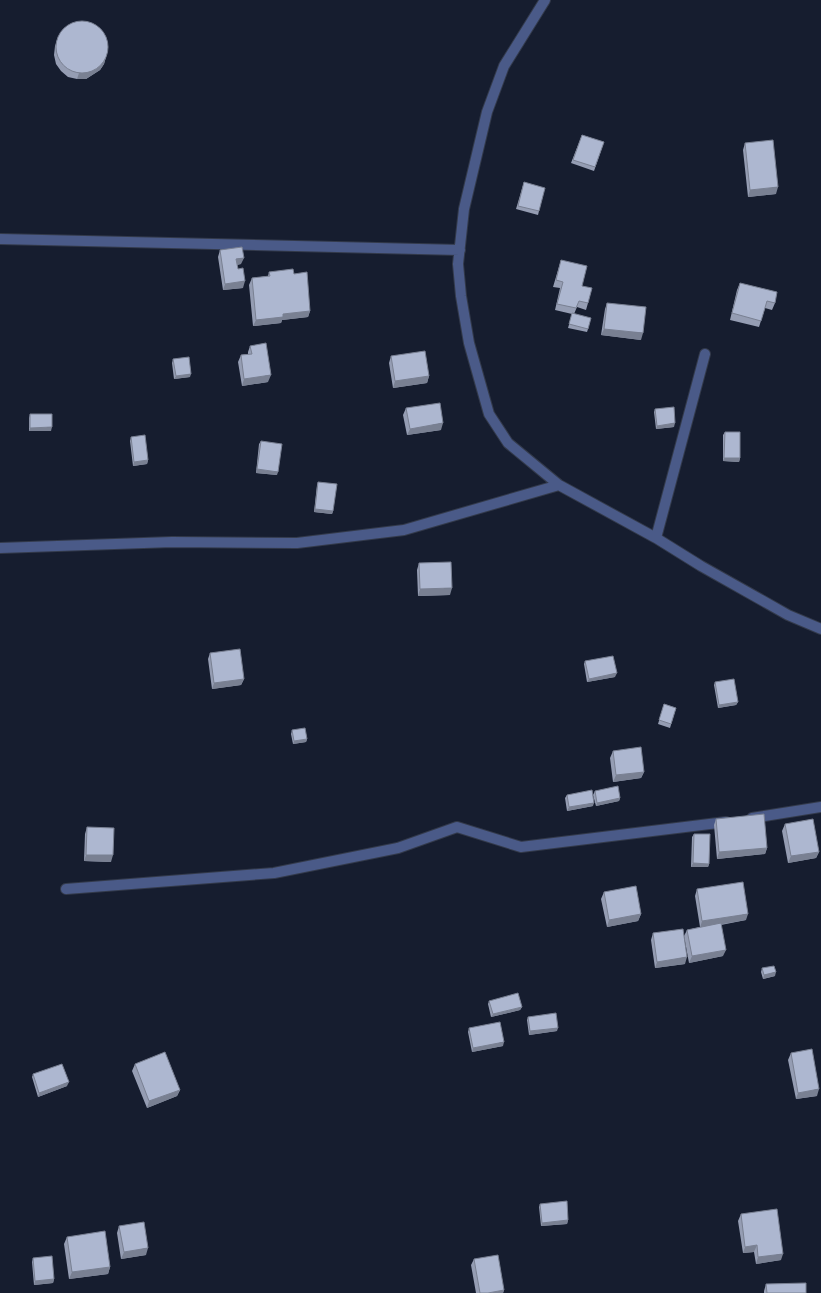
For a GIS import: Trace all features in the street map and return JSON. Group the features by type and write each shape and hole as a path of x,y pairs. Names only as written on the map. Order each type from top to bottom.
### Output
{"street":[{"path":"544,0 504,66 487,112 464,208 458,264 461,296 469,343 489,414 508,443 559,485 656,538 701,566 788,615 821,629"},
{"path":"0,238 460,250"},
{"path":"656,538 705,354"},
{"path":"0,548 172,542 297,543 404,530 559,485"},
{"path":"66,889 274,873 398,848 457,827 521,848 583,838 677,829 821,807"}],"building":[{"path":"82,21 92,23 100,29 106,37 108,47 106,57 100,65 92,71 82,73 72,71 64,65 58,57 56,47 58,37 64,29 72,23"},
{"path":"582,135 604,142 595,167 573,160"},
{"path":"773,140 778,187 750,190 745,143"},
{"path":"524,182 545,188 539,211 518,206"},
{"path":"242,247 244,258 236,259 238,269 243,268 245,281 225,284 220,250"},
{"path":"561,260 587,266 582,286 592,288 588,303 579,301 576,308 557,304 563,282 556,280"},
{"path":"293,269 294,274 307,272 310,311 283,314 283,317 256,320 252,278 270,276 269,272"},
{"path":"740,283 777,292 775,303 767,301 761,321 732,313"},
{"path":"607,303 646,307 643,333 604,329"},
{"path":"572,313 591,318 588,329 569,324"},
{"path":"266,343 271,375 244,379 241,355 252,354 250,346"},
{"path":"425,351 429,376 395,381 391,356"},
{"path":"189,357 191,374 176,376 173,359"},
{"path":"440,403 443,423 410,429 406,408"},
{"path":"674,407 675,423 657,426 655,409"},
{"path":"30,414 52,414 52,427 30,428"},
{"path":"725,432 740,432 740,458 724,458"},
{"path":"145,435 148,460 134,462 131,437"},
{"path":"261,441 282,444 278,472 257,469"},
{"path":"318,482 337,484 333,511 315,509"},
{"path":"451,562 452,588 420,589 419,563"},
{"path":"240,649 244,679 214,683 210,653"},
{"path":"613,656 617,673 589,679 585,661"},
{"path":"734,679 738,702 719,705 715,682"},
{"path":"664,704 676,708 671,724 659,720"},
{"path":"305,728 307,739 294,741 292,730"},
{"path":"641,747 644,772 616,775 613,751"},
{"path":"618,786 620,798 597,803 595,791"},
{"path":"592,790 594,803 569,807 567,795"},
{"path":"764,814 767,848 719,852 716,819"},
{"path":"813,819 819,852 791,856 785,824"},
{"path":"87,827 114,828 113,855 86,855"},
{"path":"694,834 710,834 709,864 693,863"},
{"path":"743,882 748,914 702,921 697,889"},
{"path":"636,886 641,914 609,920 604,892"},
{"path":"721,923 726,950 692,956 687,930"},
{"path":"683,929 687,957 657,962 653,933"},
{"path":"774,966 776,972 764,975 762,968"},
{"path":"518,993 522,1007 493,1014 489,1001"},
{"path":"556,1013 558,1028 530,1031 528,1017"},
{"path":"500,1022 504,1042 473,1048 469,1028"},
{"path":"812,1049 819,1089 798,1093 791,1053"},
{"path":"165,1052 180,1090 149,1101 135,1064"},
{"path":"62,1064 69,1082 39,1093 33,1074"},
{"path":"567,1201 568,1220 542,1223 540,1204"},
{"path":"777,1209 783,1254 758,1257 757,1245 745,1247 741,1214"},
{"path":"144,1222 148,1248 124,1252 119,1226"},
{"path":"105,1231 110,1267 72,1272 67,1237"},
{"path":"498,1255 504,1290 480,1293 474,1259"},
{"path":"52,1256 54,1279 35,1281 33,1258"},
{"path":"806,1283 806,1293 767,1293 766,1284"}]}
